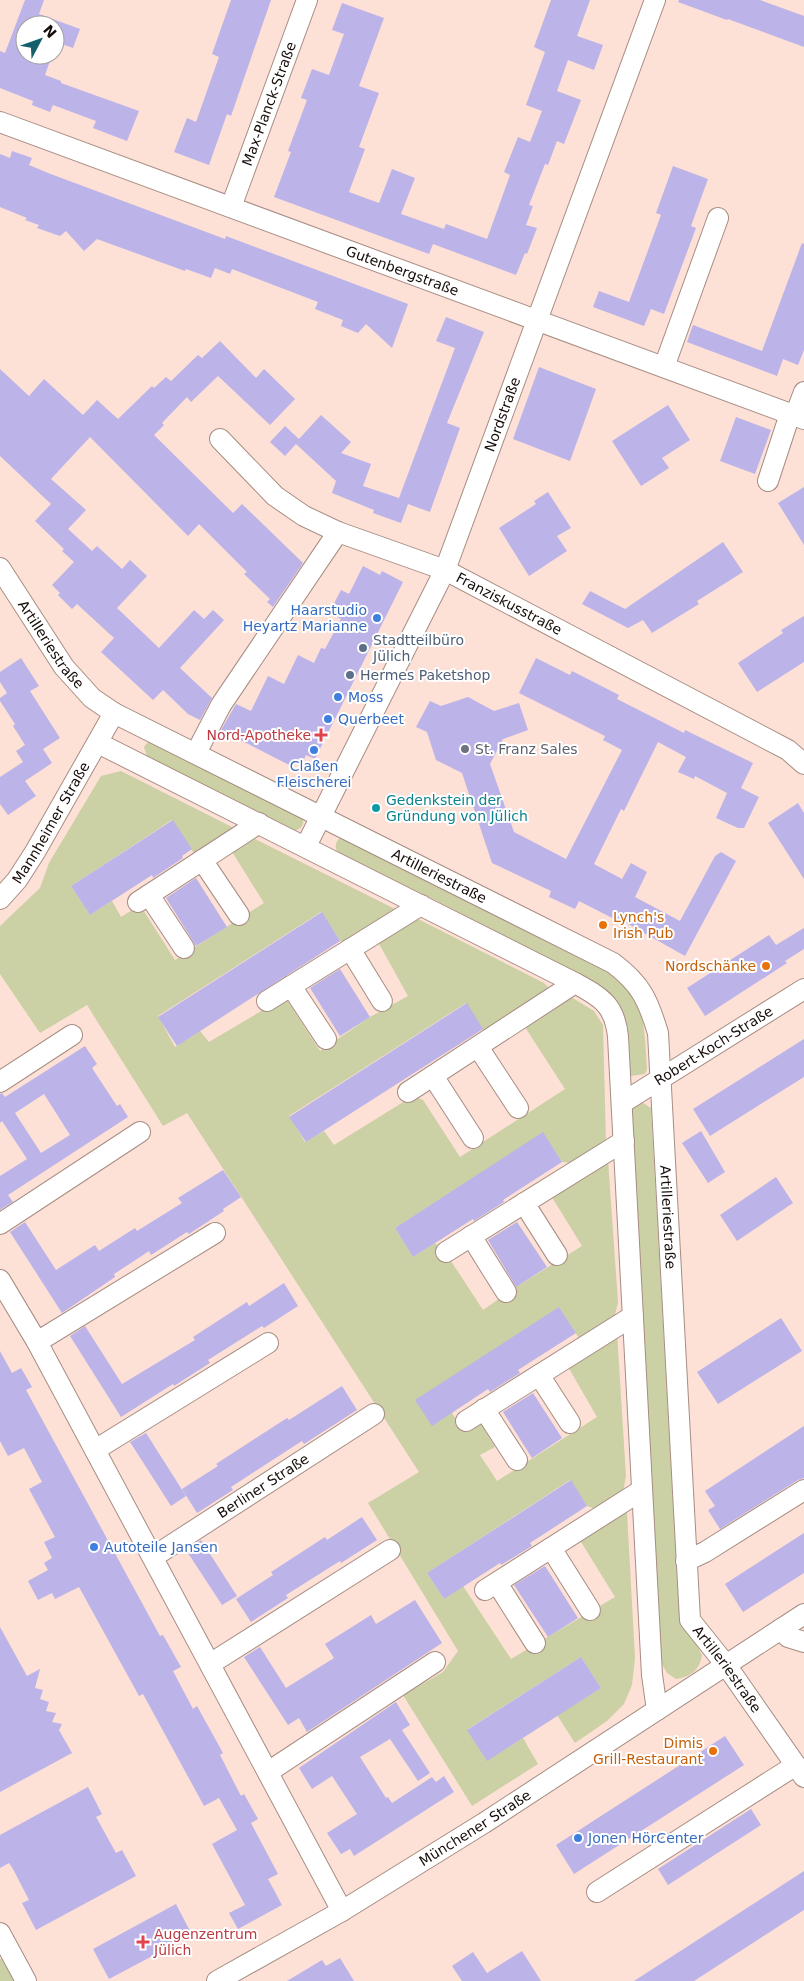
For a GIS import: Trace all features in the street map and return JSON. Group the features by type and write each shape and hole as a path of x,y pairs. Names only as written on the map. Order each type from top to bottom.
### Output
{"street":[{"name":"Max-Planck-Straße","path":"232,207 308,0"},
{"name":"Nordstraße","path":"321,816 445,570 655,0"},
{"name":"Gutenbergstraße","path":"0,122 797,417"},
{"path":"664,367 718,218"},
{"path":"768,481 797,417 804,392"},
{"name":"Franziskusstraße","path":"220,439 276,496 304,516 338,532 445,570 779,745 804,764"},
{"path":"196,753 221,705 338,532"},
{"name":"Artilleriestraße","path":"0,568 64,667 92,698 114,713 613,963 629,975 641,989 651,1008 658,1033 690,1620 726,1665 800,1771"},
{"path":"114,713 98,743 575,983 602,999 611,1009 617,1022 652,1675 657,1710"},
{"name":"Mannheimer Straße","path":"0,899 17,880 35,852 98,743"},
{"path":"306,846 321,816"},
{"path":"184,948 143,899 259,823"},
{"path":"202,860 239,915"},
{"path":"267,1001 421,905"},
{"path":"350,949 382,1001"},
{"path":"408,1092 575,983"},
{"path":"291,986 326,1039"},
{"name":"Robert-Koch-Straße","path":"622,1103 804,989"},
{"path":"0,1082 72,1035"},
{"path":"478,1046 518,1108"},
{"path":"433,1076 473,1138"},
{"path":"0,1224 140,1132"},
{"path":"446,1252 624,1141"},
{"path":"524,1203 557,1255"},
{"path":"37,1342 215,1233"},
{"path":"471,1236 506,1292"},
{"path":"0,1280 37,1342 342,1911"},
{"path":"466,1421 633,1316"},
{"path":"95,1450 268,1344"},
{"path":"539,1375 570,1423"},
{"path":"484,1409 517,1460"},
{"name":"Berliner Straße","path":"153,1558 374,1414"},
{"path":"535,1643 491,1587 642,1490"},
{"path":"686,1562 804,1490"},
{"path":"552,1548 590,1610"},
{"path":"210,1664 390,1550"},
{"name":"Münchener Straße","path":"217,1981 342,1911 484,1823 804,1614"},
{"path":"781,1628 788,1637 804,1642"},
{"path":"268,1772 435,1662"},
{"path":"597,1892 800,1771"},
{"path":"0,1933 26,1981"}],"green space":[{"path":"154,739 303,817 302,826 294,831 147,756 144,747"},
{"path":"121,771 234,828 195,855 172,820 71,886 90,915 112,901 121,917 140,905 175,960 264,903 231,850 253,838 399,911 348,942 340,941 321,912 158,1016 175,1047 200,1031 209,1042 285,997 320,1051 370,1017 408,996 378,942 418,919 544,983 548,987 548,993 486,1035 466,1003 289,1116 305,1142 324,1131 334,1145 413,1096 423,1100 460,1157 565,1089 523,1024 566,994 594,1011 603,1025 606,1144 573,1163 562,1162 543,1133 395,1228 413,1257 435,1243 449,1258 483,1310 582,1246 550,1194 608,1160 618,1302 615,1315 579,1338 559,1307 452,1413 461,1427 477,1417 495,1447 480,1455 497,1481 597,1417 567,1365 617,1333 626,1476 622,1498 600,1510 587,1506 570,1480 427,1573 444,1599 463,1586 511,1659 615,1597 578,1537 622,1510 627,1513 635,1658 632,1685 624,1704 607,1721 575,1743 557,1715 601,1688 581,1657 468,1729 487,1760 523,1738 538,1764 472,1806 403,1695 443,1672 458,1651 368,1503 419,1472 187,1113 163,1126 87,1005 40,1033 0,974 0,926 40,888 49,863 101,776"},
{"path":"343,835 586,958 611,973 629,988 639,1006 645,1037 647,1069 645,1074 630,1076 601,987 437,901 337,852 337,842"},
{"path":"643,1103 651,1108 679,1610 702,1655 699,1665 694,1672 686,1677 676,1679 667,1673 661,1662 630,1110 635,1104"},
{"path":"0,1959 4,1959 16,1981 0,1981"}],"building":[{"path":"25,0 44,0 39,14 42,15 19,15"},
{"path":"231,0 271,0 231,116 227,114 209,165 174,152 187,118 196,122 219,57 212,54"},
{"path":"551,0 590,0 577,36 603,45 594,70 568,60 557,91 581,100 564,144 557,141 548,165 545,164 529,205 533,206 526,225 537,228 516,275 433,244 429,254 274,197 291,152 288,151 307,100 301,98 312,69 329,75 344,34 332,30 342,3 384,18 359,86 379,93 359,147 365,149 349,192 379,203 392,169 415,178 401,214 444,229 446,224 487,239 510,175 504,172 518,137 530,142 542,111 526,105 545,52 534,47"},
{"path":"679,0 760,0 804,16 804,47 678,2"},
{"path":"65,24 80,29 73,48 65,45"},
{"path":"15,26 15,65 48,65 45,75 61,81 61,83 139,111 127,141 93,128 96,121 53,105 50,112 32,105 33,101 0,88 0,51 5,53"},
{"path":"12,151 32,158 29,165 48,173 225,239 226,236 408,304 392,348 366,324 358,333 341,326 343,320 315,309 318,302 232,269 230,274 215,268 211,278 186,269 185,271 97,239 84,251 66,231 60,236 37,228 39,225 25,220 27,218 0,207 0,154 10,158"},
{"path":"673,166 708,179 691,226 696,228 664,314 651,309 644,326 593,307 599,291 629,302 661,215 656,213"},
{"path":"802,243 804,244 804,350 798,365 783,359 777,376 687,342 693,325 762,351"},
{"path":"446,317 484,332 447,423 460,428 430,512 408,504 401,523 373,513 374,510 332,493 336,481 296,444 285,456 270,442 285,426 299,439 321,415 351,442 341,453 371,464 363,486 399,498 455,348 436,341"},
{"path":"220,341 256,378 264,369 295,399 270,425 218,376 191,402 187,397 162,423 164,425 154,435 233,513 242,504 303,563 273,607 267,602 270,599 244,574 247,572 199,524 188,536 90,437 51,479 86,510 68,529 92,551 97,546 122,569 130,560 147,576 117,608 159,648 194,610 204,619 213,610 224,620 180,668 212,698 200,720 188,714 163,690 153,700 101,652 114,638 77,604 72,609 58,595 60,593 52,585 74,562 62,551 64,549 35,521 51,504 0,456 0,369 29,396 44,379 83,415 97,400 118,419 152,386 154,388 166,377 171,381 198,355 202,358"},
{"path":"539,367 596,389 570,461 513,439"},
{"path":"668,405 690,440 662,458 669,468 641,486 612,441"},
{"path":"736,417 771,430 755,474 720,461"},
{"path":"804,487 804,545 778,503"},
{"path":"548,492 571,528 557,536 567,551 529,576 499,528 536,504 534,501"},
{"path":"723,542 743,572 697,601 699,604 652,633 643,620 628,628 582,604 590,591 625,609"},
{"path":"363,566 380,575 382,571 403,582 315,759 306,755 302,764 297,761 293,767 221,730 236,704 251,711 268,676 284,684 298,655 314,663 321,648 325,649 341,619 329,613 341,590 349,594"},
{"path":"804,616 804,662 757,692 738,663 783,633 781,630"},
{"path":"21,658 39,686 30,691 60,738 43,749 52,763 25,781 36,796 8,815 0,804 0,777 23,762 16,751 25,745 13,726 15,724 0,701 0,698 7,693 0,682 0,672"},
{"path":"536,658 570,675 572,671 619,695 617,699 684,733 685,730 753,763 741,788 759,797 744,828 738,828 716,818 727,793 695,776 694,779 678,772 686,757 658,742 624,811 621,809 594,864 622,879 631,863 647,872 635,897 680,921 715,856 721,852 736,861 685,956 623,921 622,923 579,901 575,909 549,897 551,891 492,863 462,773 436,760 427,732 416,727 430,701 441,706 468,697 494,711 519,703 528,730 503,739 490,764 514,832 566,859 622,750 603,740 605,736 519,693"},
{"path":"798,803 804,813 804,879 768,823"},
{"path":"173,820 192,849 182,856 183,858 153,878 152,875 90,915 71,886"},
{"path":"196,878 227,927 196,946 166,898"},
{"path":"322,912 340,941 177,1046 158,1017"},
{"path":"804,928 804,949 785,961 787,963 705,1016 687,988 769,935 776,945"},
{"path":"340,969 370,1017 340,1036 310,988"},
{"path":"467,1003 483,1029 306,1142 289,1117"},
{"path":"804,1039 804,1077 710,1136 693,1109"},
{"path":"85,1046 97,1064 92,1068 117,1106 120,1104 128,1117 8,1195 13,1202 0,1210 0,1176 27,1159 2,1121 0,1123 0,1094 2,1093 5,1097","holes":["44,1094 70,1135 41,1153 15,1113"]},
{"path":"701,1131 725,1172 708,1183 682,1143"},
{"path":"543,1132 562,1162 503,1200 504,1202 413,1257 395,1228"},
{"path":"223,1170 241,1197 223,1209 224,1211 189,1234 187,1232 151,1255 149,1251 114,1274 115,1277 62,1313 10,1232 25,1222 56,1270 95,1245 99,1251 135,1228 137,1231 182,1203 178,1198"},
{"path":"776,1177 793,1203 737,1241 720,1215"},
{"path":"517,1222 547,1267 516,1287 488,1240"},
{"path":"284,1283 298,1306 264,1328 262,1326 208,1360 210,1363 121,1417 70,1336 85,1326 122,1384 195,1340 193,1337 247,1302 249,1306"},
{"path":"559,1307 576,1333 518,1370 520,1373 490,1392 488,1389 432,1426 415,1400"},
{"path":"781,1318 802,1351 718,1404 697,1372"},
{"path":"0,1351 12,1373 21,1368 32,1387 26,1390 160,1636 163,1635 181,1667 173,1671 193,1709 197,1706 223,1753 220,1755 241,1796 244,1794 258,1819 251,1823 278,1874 268,1879 282,1905 238,1929 229,1913 245,1905 212,1844 237,1830 219,1798 204,1806 143,1694 139,1696 79,1587 55,1599 52,1593 38,1600 28,1581 48,1570 44,1563 52,1558 44,1542 55,1537 29,1489 42,1482 24,1448 8,1456 0,1441"},
{"path":"342,1386 357,1410 304,1444 302,1441 231,1487 233,1490 197,1513 182,1489 218,1466 216,1464 287,1418 289,1420"},
{"path":"533,1393 562,1438 532,1458 503,1412"},
{"path":"804,1426 804,1478 720,1529 708,1510 715,1506 705,1491"},
{"path":"146,1433 186,1496 171,1506 130,1442"},
{"path":"571,1480 587,1506 530,1543 532,1546 501,1565 500,1563 444,1599 427,1573"},
{"path":"362,1517 377,1540 286,1595 288,1598 251,1622 236,1599 273,1575 271,1572 325,1537 327,1540"},
{"path":"804,1533 804,1573 743,1612 725,1584"},
{"path":"201,1540 237,1596 222,1605 186,1550"},
{"path":"545,1566 578,1618 548,1637 514,1585"},
{"path":"415,1600 442,1643 307,1732 299,1718 288,1725 244,1657 260,1647 286,1688 334,1658 325,1644 371,1615 376,1624"},
{"path":"0,1627 27,1676 40,1669 35,1688 43,1690 40,1699 49,1702 46,1711 56,1713 52,1722 62,1724 59,1730 72,1753 0,1792"},
{"path":"581,1657 601,1688 487,1761 467,1730"},
{"path":"396,1702 410,1725 402,1730 430,1773 418,1781 390,1739 360,1757 386,1798 388,1797 392,1803 432,1777 436,1782 444,1776 454,1792 354,1856 350,1849 341,1854 327,1833 357,1814 332,1776 312,1789 299,1768"},
{"path":"725,1736 744,1765 574,1874 556,1845"},
{"path":"88,1787 102,1814 96,1817 116,1853 122,1850 136,1876 36,1930 22,1903 29,1900 13,1869 9,1863 0,1868 0,1835"},
{"path":"751,1809 761,1825 668,1885 658,1869"},
{"path":"804,1871 804,1910 694,1981 634,1981"},
{"name":"Augenzentrum Jülich","path":"176,1904 192,1935 109,1979 93,1949"},
{"path":"522,1951 541,1981 462,1981 452,1966 473,1952 487,1973"},
{"path":"340,1958 354,1981 287,1981 322,1960 326,1966"}],"place":[{"name":"Haarstudio Heyartz Marianne","path":"377,618"},
{"name":"Stadtteilbüro Jülich","path":"363,648"},
{"name":"Hermes Paketshop","path":"350,675"},
{"name":"Moss","path":"338,697"},
{"name":"Querbeet","path":"328,719"},
{"name":"Nord-Apotheke","path":"321,735"},
{"name":"St. Franz Sales","path":"465,749"},
{"name":"Claßen Fleischerei","path":"314,750"},
{"name":"Gedenkstein der Gründung von Jülich","path":"376,808"},
{"name":"Lynch's Irish Pub","path":"603,925"},
{"name":"Nordschänke","path":"766,966"},
{"name":"Autoteile Jansen","path":"94,1547"},
{"name":"Dimis Grill-Restaurant","path":"713,1751"},
{"name":"Jonen HörCenter","path":"578,1838"},
{"name":"Augenzentrum Jülich","path":"143,1942"}]}
